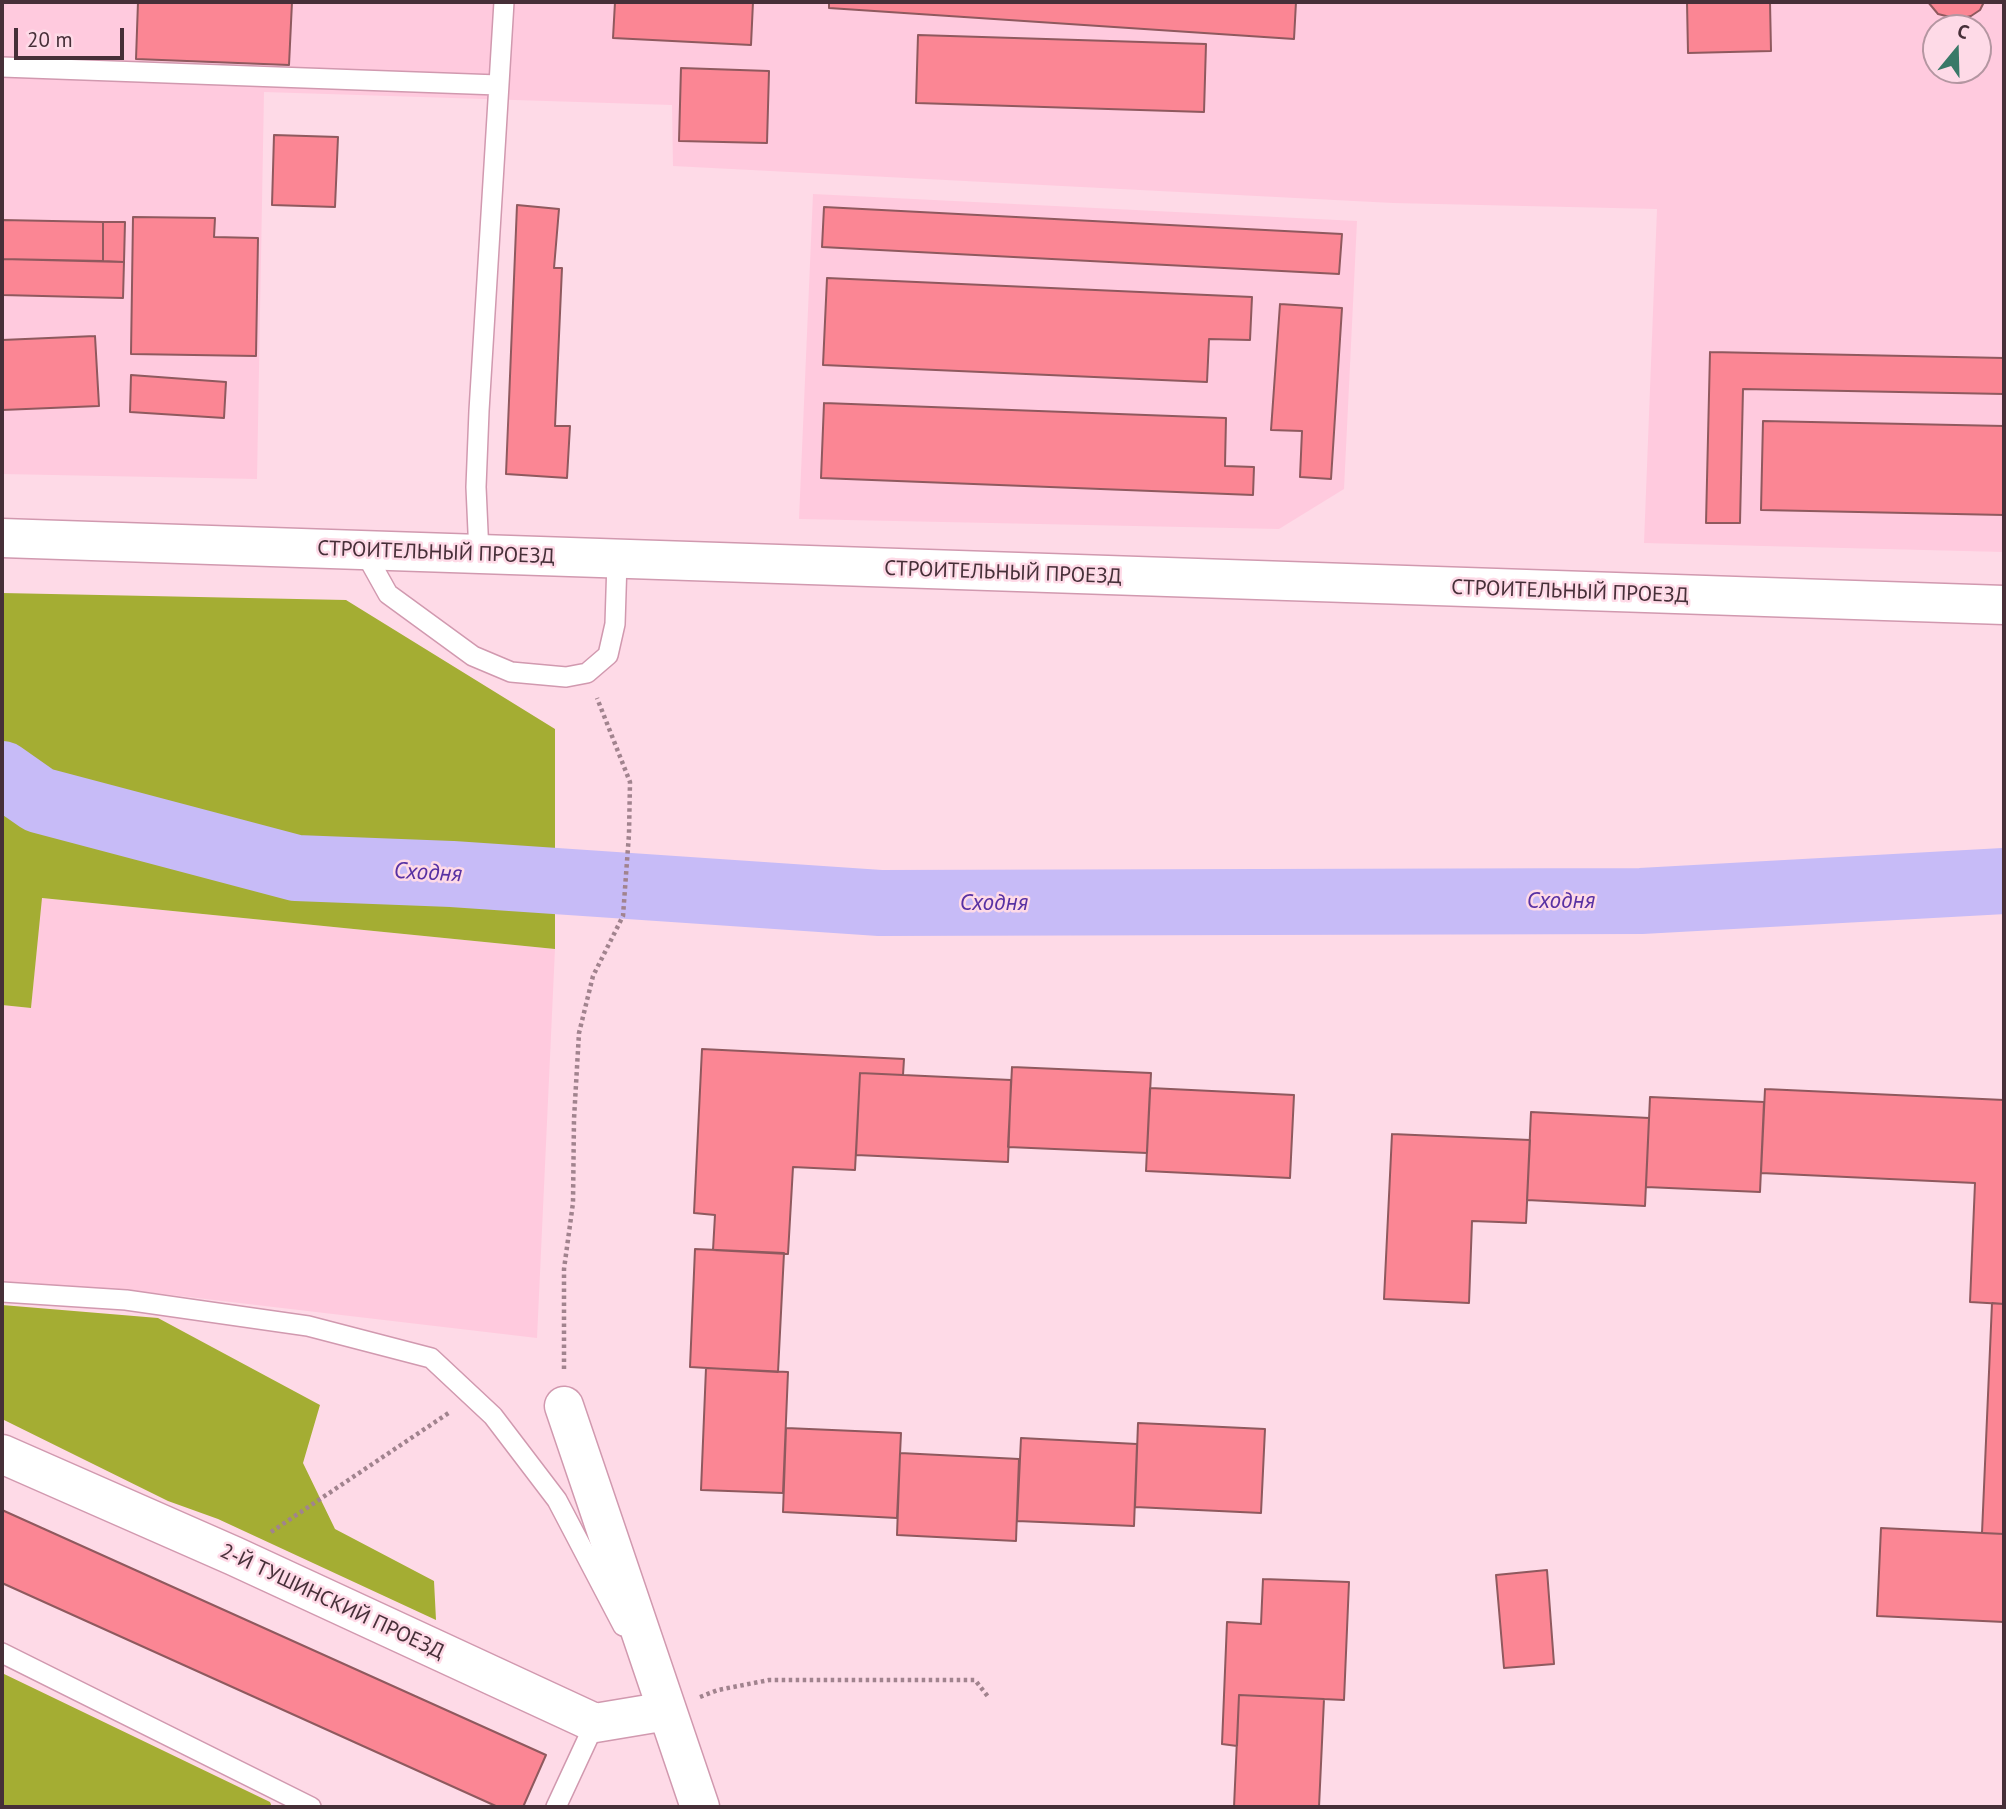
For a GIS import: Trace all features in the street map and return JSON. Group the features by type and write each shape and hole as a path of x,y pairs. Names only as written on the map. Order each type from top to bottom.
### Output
{"street":[{"name":"СТРОИТЕЛЬНЫЙ ПРОЕЗД","path":"2,538 617,561 2004,606"},
{"path":"564,1406 699,1807"},
{"name":"2-Й ТУШИНСКИЙ ПРОЕЗД","path":"2,1454 234,1556 595,1723"},
{"path":"595,1723 667,1710"}],"lane":[{"path":"478,554 476,487 479,411 503,2"},
{"path":"2,67 498,85"},
{"path":"364,551 388,594 473,656 511,672 566,677 587,673 608,655 615,624 617,561"},
{"path":"2,1292 126,1300 308,1326 430,1358 493,1416 557,1500 667,1710"},
{"path":"2,1653 311,1807"},
{"path":"556,1807 595,1723"}],"path":[{"path":"564,1406 564,1269 573,1203 579,1033 593,976 623,916 629,834 630,782 595,695"},
{"path":"234,1556 472,1397"},
{"path":"667,1710 718,1690 769,1680 975,1680 989,1698"}],"shaded area":[{"path":"2,2 2004,2 2004,552 1644,543 1657,209 1393,203 673,166 672,105 264,92 257,479 2,474"},
{"path":"813,194 1357,221 1344,489 1279,529 799,519"},
{"path":"41,898 555,949 537,1338 129,1290 2,1289 2,1005 31,1008"}],"green space":[{"path":"2,593 346,600 555,729 555,949 42,898 31,1008 2,1005"},
{"path":"2,1305 158,1318 320,1405 303,1463 335,1529 434,1581 436,1620 218,1519 168,1501 2,1419"},
{"path":"2,1673 270,1802 272,1807 2,1807"}],"building":[{"path":"138,2 292,2 289,65 136,59"},
{"path":"615,2 753,2 751,45 613,38"},
{"path":"829,2 1296,2 1294,39 829,8"},
{"path":"1687,2 1770,2 1771,51 1688,53"},
{"path":"1928,2 1984,2 1974,14 1938,14"},
{"path":"918,35 1206,44 1204,112 916,103"},
{"path":"681,68 769,71 767,143 679,141"},
{"path":"274,135 338,137 335,207 272,205"},
{"path":"517,205 559,209 554,268 562,268 555,426 570,426 567,478 506,474"},
{"path":"824,207 1342,234 1339,274 822,247"},
{"path":"133,217 215,218 214,237 258,238 256,356 131,354"},
{"path":"2,220 103,222 103,261 2,259"},
{"path":"103,222 125,222 124,262 103,261"},
{"path":"2,259 124,262 123,298 2,295"},
{"path":"827,278 1252,297 1250,340 1209,339 1207,382 823,365"},
{"path":"1280,304 1342,308 1331,479 1300,477 1302,431 1271,430"},
{"path":"95,336 99,406 2,410 2,340"},
{"path":"1710,352 2004,358 2004,394 1743,389 1740,523 1706,523"},
{"path":"131,375 226,382 224,418 130,412"},
{"path":"824,403 1226,418 1225,466 1254,467 1253,495 821,478"},
{"path":"1763,421 2004,426 2004,515 1761,510"},
{"path":"702,1049 904,1059 903,1075 860,1073 855,1170 793,1167 788,1254 713,1250 715,1215 694,1213"},
{"path":"1012,1067 1151,1073 1147,1153 1008,1147"},
{"path":"860,1073 1011,1080 1008,1162 856,1155"},
{"path":"1150,1088 1294,1095 1290,1178 1146,1171"},
{"path":"1765,1089 2004,1100 2004,1304 1970,1302 1975,1183 1761,1173"},
{"path":"1650,1097 1764,1102 1760,1192 1646,1187"},
{"path":"1531,1112 1649,1118 1645,1206 1527,1200"},
{"path":"1392,1134 1530,1140 1526,1223 1472,1221 1469,1303 1384,1299"},
{"path":"695,1249 784,1253 778,1372 690,1367"},
{"path":"1992,1303 2004,1304 2004,1534 1982,1533"},
{"path":"706,1368 788,1372 783,1493 701,1490"},
{"path":"1138,1423 1265,1429 1261,1513 1135,1507"},
{"path":"786,1428 901,1433 897,1518 783,1512"},
{"path":"1021,1438 1137,1444 1134,1526 1017,1521"},
{"path":"900,1453 1019,1459 1016,1541 897,1535"},
{"path":"2,1510 546,1755 523,1807 498,1807 2,1583"},
{"path":"1881,1528 2004,1534 2004,1622 1877,1616"},
{"path":"1547,1570 1554,1664 1504,1668 1496,1575"},
{"path":"1263,1579 1349,1582 1344,1700 1239,1695 1237,1746 1222,1744 1227,1622 1261,1624"},
{"path":"1239,1695 1324,1699 1319,1807 1234,1807"}],"waterway":[{"name":"Сходня","path":"2,774 39,800 296,868 452,874 880,903 1641,901 2004,881"}]}
